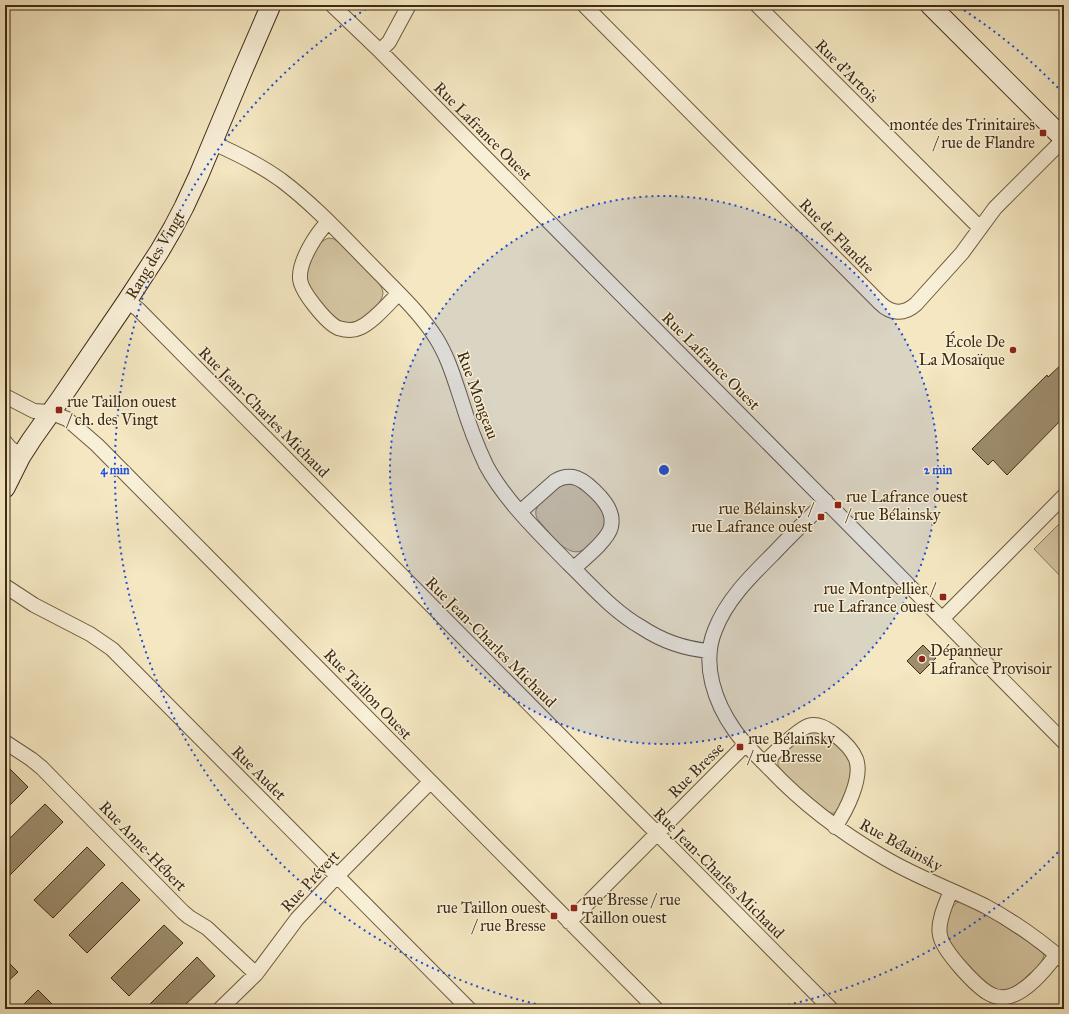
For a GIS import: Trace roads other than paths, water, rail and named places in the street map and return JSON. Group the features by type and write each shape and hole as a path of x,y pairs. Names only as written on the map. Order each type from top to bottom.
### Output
{"street":[{"name":"Rang des Vingt","path":"5,488 21,456 127,301 176,223 192,192 271,5"},
{"name":"Rue Lafrance Ouest","path":"332,5 380,51 1064,742"},
{"path":"380,51 389,42 409,5"},
{"name":"Rue de Flandre","path":"584,5 885,308 892,311 906,311 913,307 962,253 1000,203 1064,139"},
{"name":"Rue d'Artois","path":"757,5 980,228"},
{"path":"930,5 1064,139"},
{"name":"Rue Mongeau","path":"213,143 245,158 270,173 290,188 328,222 424,323 439,343 450,366 471,429 487,467 499,486 545,539 626,618 666,641 696,650 710,651"},
{"path":"328,222 317,235 306,255 300,273 300,279 301,286 307,296 330,321 336,326 344,329 352,330 359,328 378,314 398,294"},
{"name":"Rue Jean-Charles Michaud","path":"127,301 138,308 831,1009"},
{"name":"Rue Taillon Ouest","path":"5,396 34,411 50,412 67,419 97,445 656,1009"},
{"path":"5,442 10,448 21,456"},
{"path":"520,512 555,481 562,478 569,477 580,479 598,494 608,507 611,514 612,522 610,529 604,539 574,568"},
{"path":"942,619 1064,496"},
{"name":"Rue Bélainsky","path":"826,501 761,565 733,597 720,617 712,638 710,651 711,677 718,698 735,731 800,799 835,827 884,858 918,876 951,891 986,907 1001,915 1032,935 1060,958 1050,964 1027,986 1016,994 1003,997 995,996 987,992 960,967 944,947 941,940 939,932 940,923 951,891"},
{"name":"Rue Audet","path":"5,586 34,605 90,634 112,649 469,1009"},
{"name":"Rue Bélainsky","path":"764,763 790,739 808,726 823,726 835,734 852,752 856,759 858,771 850,799 842,817 835,827"},
{"name":"Rue Anne-Hébert","path":"5,742 36,762 183,912 213,933 256,974"},
{"name":"Rue Bresse","path":"569,922 746,744"},
{"name":"Rue Prévert","path":"220,1009 256,974 292,924 430,782"}],"place":[{"name":"montée des Trinitaires / rue de Flandre","path":"1043,133"},
{"name":"École De La Mosaïque","path":"1013,350"},
{"name":"rue Taillon ouest / ch. des Vingt","path":"59,410"},
{"name":"rue Lafrance ouest / rue Bélainsky","path":"838,505"},
{"name":"rue Bélainsky / rue Lafrance ouest","path":"821,517"},
{"name":"rue Montpellier / rue Lafrance ouest","path":"943,597"},
{"name":"Dépanneur Lafrance Provisoir","path":"922,659"},
{"name":"rue Bélainsky / rue Bresse","path":"740,747"},
{"name":"rue Bresse / rue Taillon ouest","path":"574,908"},
{"name":"rue Taillon ouest / rue Bresse","path":"554,916"}]}
